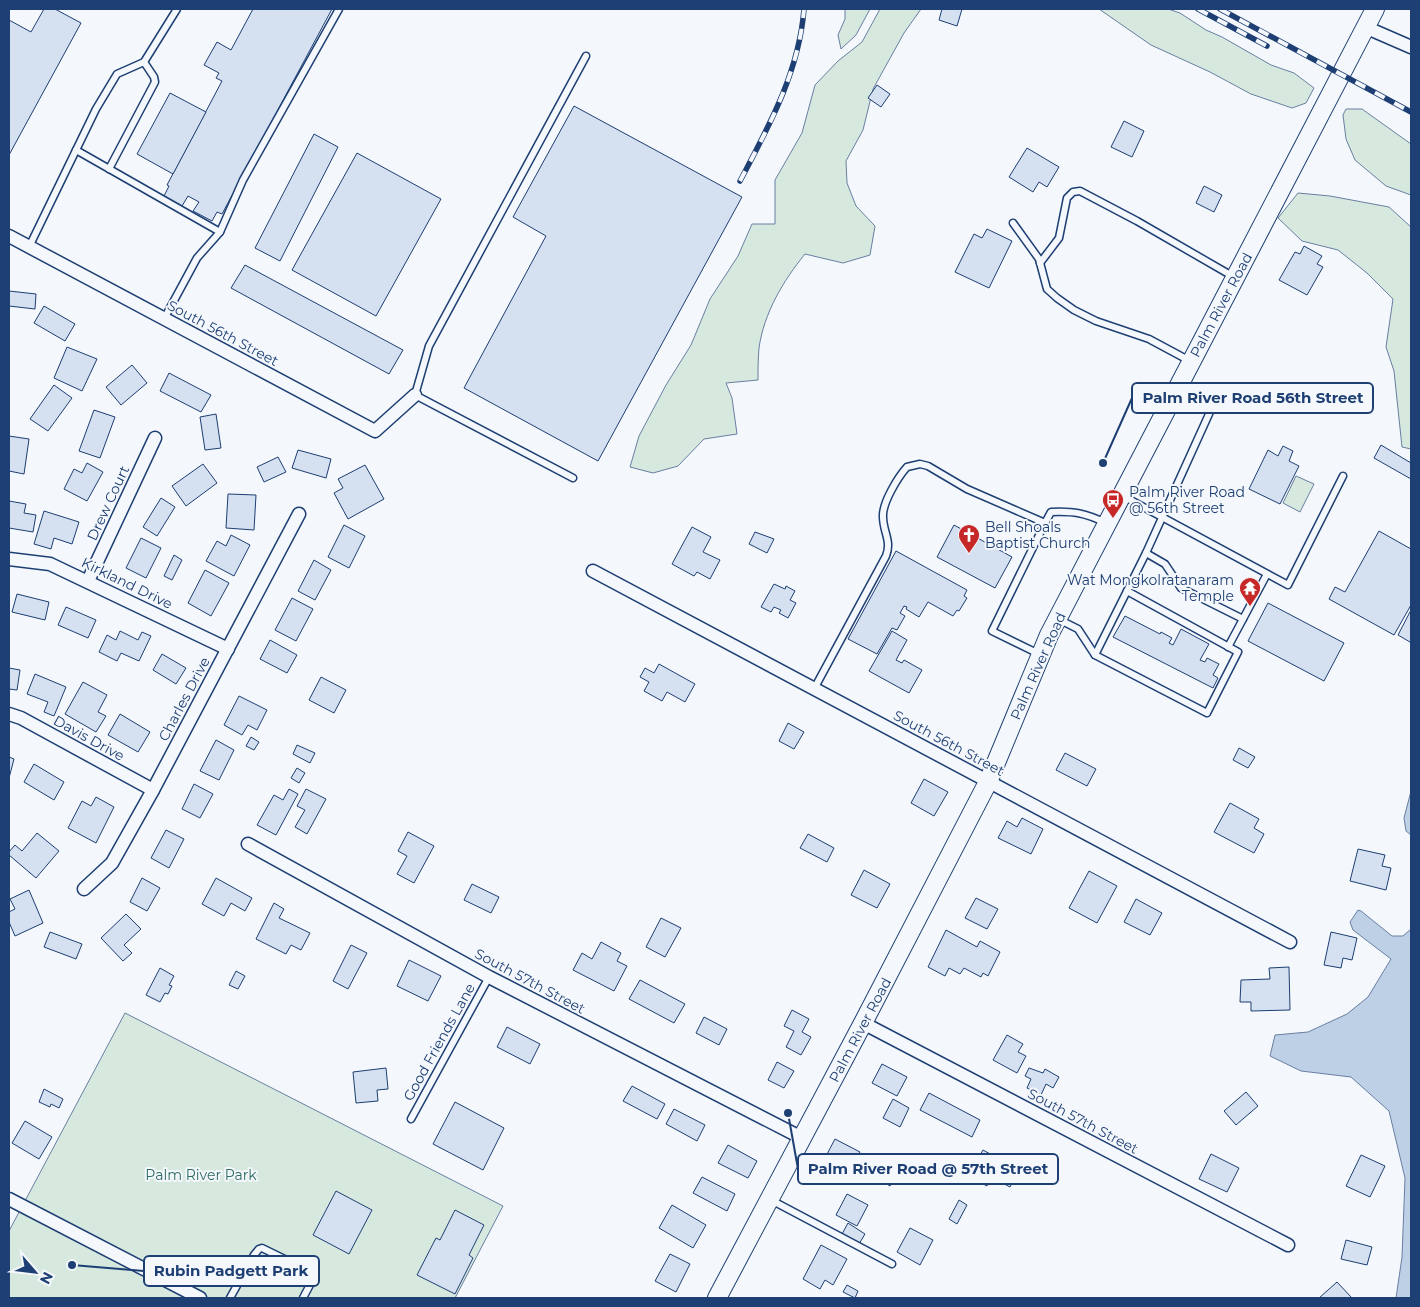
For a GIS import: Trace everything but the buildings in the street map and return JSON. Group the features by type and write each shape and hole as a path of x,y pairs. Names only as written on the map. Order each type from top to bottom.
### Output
{"street":[{"name":"Palm River Road","path":"717,1298 863,1024 988,782 1057,618 1375,9"},
{"path":"1365,27 1411,47"},
{"name":"South 56th Street","path":"9,236 375,431 415,396"},
{"name":"Drew Court","path":"88,581 155,438"},
{"name":"Charles Drive","path":"84,889 112,863 153,790 299,514"},
{"name":"Kirkland Drive","path":"9,559 50,564 228,649"},
{"name":"South 56th Street","path":"593,571 1290,942"},
{"name":"Davis Drive","path":"9,714 21,718 153,790"},
{"name":"South 57th Street","path":"248,844 489,977 802,1138"},
{"name":"South 57th Street","path":"863,1024 1288,1245"},
{"path":"9,1199 200,1298"}],"lane":[{"path":"29,247 96,109 117,74 144,62 177,9"},
{"path":"164,319 197,258 220,232 243,180 339,9"},
{"path":"573,478 415,396 429,346 586,56"},
{"path":"109,169 155,82 144,62"},
{"path":"76,150 142,187 181,212 220,232"},
{"path":"1040,263 1058,238 1068,198 1073,192 1080,191 1235,278"},
{"path":"1013,223 1040,263 1047,289 1074,310 1111,327 1149,339 1191,362"},
{"path":"1095,655 1146,553 1214,403 1180,383"},
{"path":"814,689 886,556 889,540 883,522 883,512 896,482 907,467 920,464 928,466 967,489 1046,523"},
{"path":"1122,496 1288,585 1343,476"},
{"path":"1041,654 992,630 1051,512 1073,511 1107,524"},
{"path":"1146,553 1165,564 1181,588 1243,619"},
{"path":"1228,647 1267,574"},
{"path":"1057,618 1078,629 1095,655 1207,713 1238,652 1127,591"},
{"name":"Good Friends Lane","path":"411,1119 489,977"},
{"path":"770,1200 892,1264"},
{"path":"230,1298 254,1255 258,1249 262,1248 307,1270 312,1275 313,1279 303,1298"}],"green space":[{"path":"845,9 870,9 856,35 841,49 838,35 845,19"},
{"path":"880,9 921,9 904,33 873,89 863,130 846,161 847,183 856,206 875,226 870,255 843,263 805,254 797,264 782,286 765,322 759,348 758,380 726,383 732,398 737,434 704,439 678,466 653,473 630,467 639,436 666,385 691,345 710,299 738,256 752,224 775,224 775,180 802,133 815,85 838,61 862,42"},
{"path":"1099,9 1168,9 1180,13 1206,30 1271,65 1294,73 1314,88 1306,103 1292,108 1251,94 1210,72 1151,45"},
{"path":"1346,109 1362,109 1411,144 1411,195 1386,186 1355,160 1346,139 1343,115"},
{"path":"1298,193 1330,196 1389,207 1411,227 1411,449 1402,447 1394,371 1386,347 1393,299 1367,273 1338,250 1302,241 1278,218"},
{"path":"1296,476 1314,484 1300,512 1283,503"},
{"name":"Palm River Park","path":"125,1013 503,1206 455,1298 9,1298 9,1231"}],"water":[{"path":"1411,791 1411,835 1406,831 1404,818"},
{"path":"1358,910 1392,936 1403,936 1411,929 1411,1298 1396,1298 1402,1257 1405,1178 1389,1111 1351,1077 1301,1071 1270,1056 1275,1035 1308,1032 1347,1014 1368,997 1391,959 1353,930 1350,922"}],"railway":[{"path":"740,181 772,119 789,77 796,55 804,9"},
{"path":"1198,9 1267,46"},
{"path":"1220,9 1411,112"}],"place":[{"name":"Palm River Road 56th Street","path":"1103,463"},
{"name":"Palm River Road @ 56th Street","path":"1113,519"},
{"name":"Bell Shoals Baptist Church","path":"969,554"},
{"name":"Wat Mongkolratanaram Temple","path":"1250,607"},
{"name":"Palm River Road @ 57th Street","path":"788,1113"},
{"name":"Rubin Padgett Park","path":"72,1265"}]}
